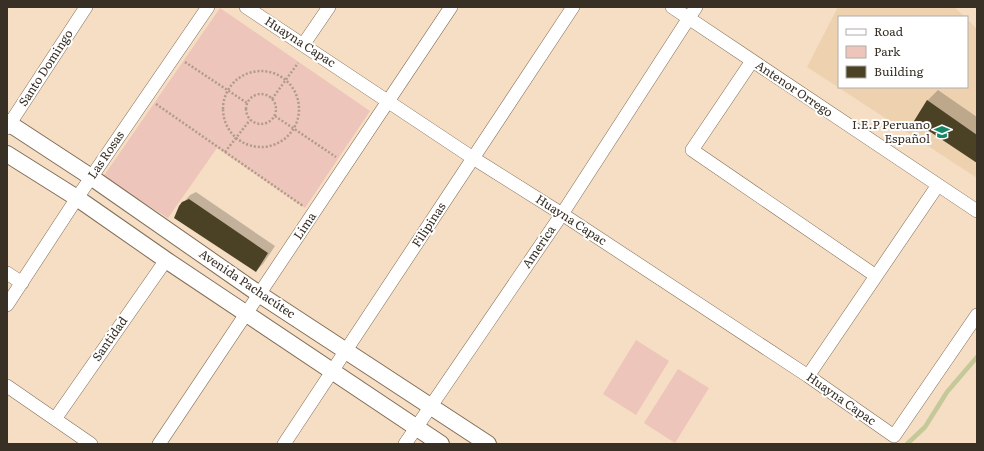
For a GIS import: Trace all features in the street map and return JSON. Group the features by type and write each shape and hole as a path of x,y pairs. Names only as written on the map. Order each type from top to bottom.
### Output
{"street":[{"name":"Santo Domingo","path":"8,125 86,7"},
{"name":"Las Rosas","path":"7,305 91,177 208,7"},
{"name":"Huayna Capac","path":"246,7 473,158 562,214 808,376 894,436 977,315"},
{"path":"303,45 329,7"},
{"name":"Lima","path":"159,444 451,7"},
{"name":"Filipinas","path":"284,444 573,7"},
{"name":"Antenor Orrego","path":"672,7 692,12 752,61 977,211"},
{"name":"America","path":"405,444 562,214 692,12"},
{"path":"752,61 692,150 876,276"},
{"name":"Avenida Pachacútec","path":"8,125 91,177 260,294 488,444"},
{"name":"Avenida Pachacútec","path":"7,154 77,198 166,260 441,444"},
{"path":"808,376 938,185"},
{"name":"Santidad","path":"55,419 166,260"},
{"path":"7,273 22,283"},
{"path":"7,386 92,444"}],"path":[{"path":"184,62 247,103"},
{"path":"272,99 298,63"},
{"path":"254,71 265,71 276,74 286,80 293,88 297,97 299,108 298,118 294,128 287,137 278,144 267,147 255,147 244,144 235,138 228,130 223,115 223,100 227,90 234,81 254,71"},
{"path":"257,94 267,95 272,99 276,106 275,116 267,123 257,124 250,120 246,114 247,103 252,96 257,94"},
{"path":"156,104 304,207"},
{"path":"275,116 336,157"},
{"path":"225,152 250,120"}],"shaded area":[{"name":"I.E.P Peruano Español","path":"838,7 954,7 964,16 838,16 838,87 807,67"},
{"name":"I.E.P Peruano Español","path":"968,20 977,29 977,178 839,88 968,88"}],"green space":[{"path":"220,8 370,111 305,208 217,148 168,218 103,177"},
{"path":"636,340 669,361 636,415 603,394"},
{"path":"678,369 709,388 675,443 644,423"}],"building":[{"path":"927,100 977,135 977,163 914,121"},
{"path":"189,199 268,253 256,272 174,218 182,202"}],"waterway":[{"path":"907,444 925,427 947,392 977,357"}],"place":[{"name":"I.E.P Peruano Español","path":"942,132"}]}
